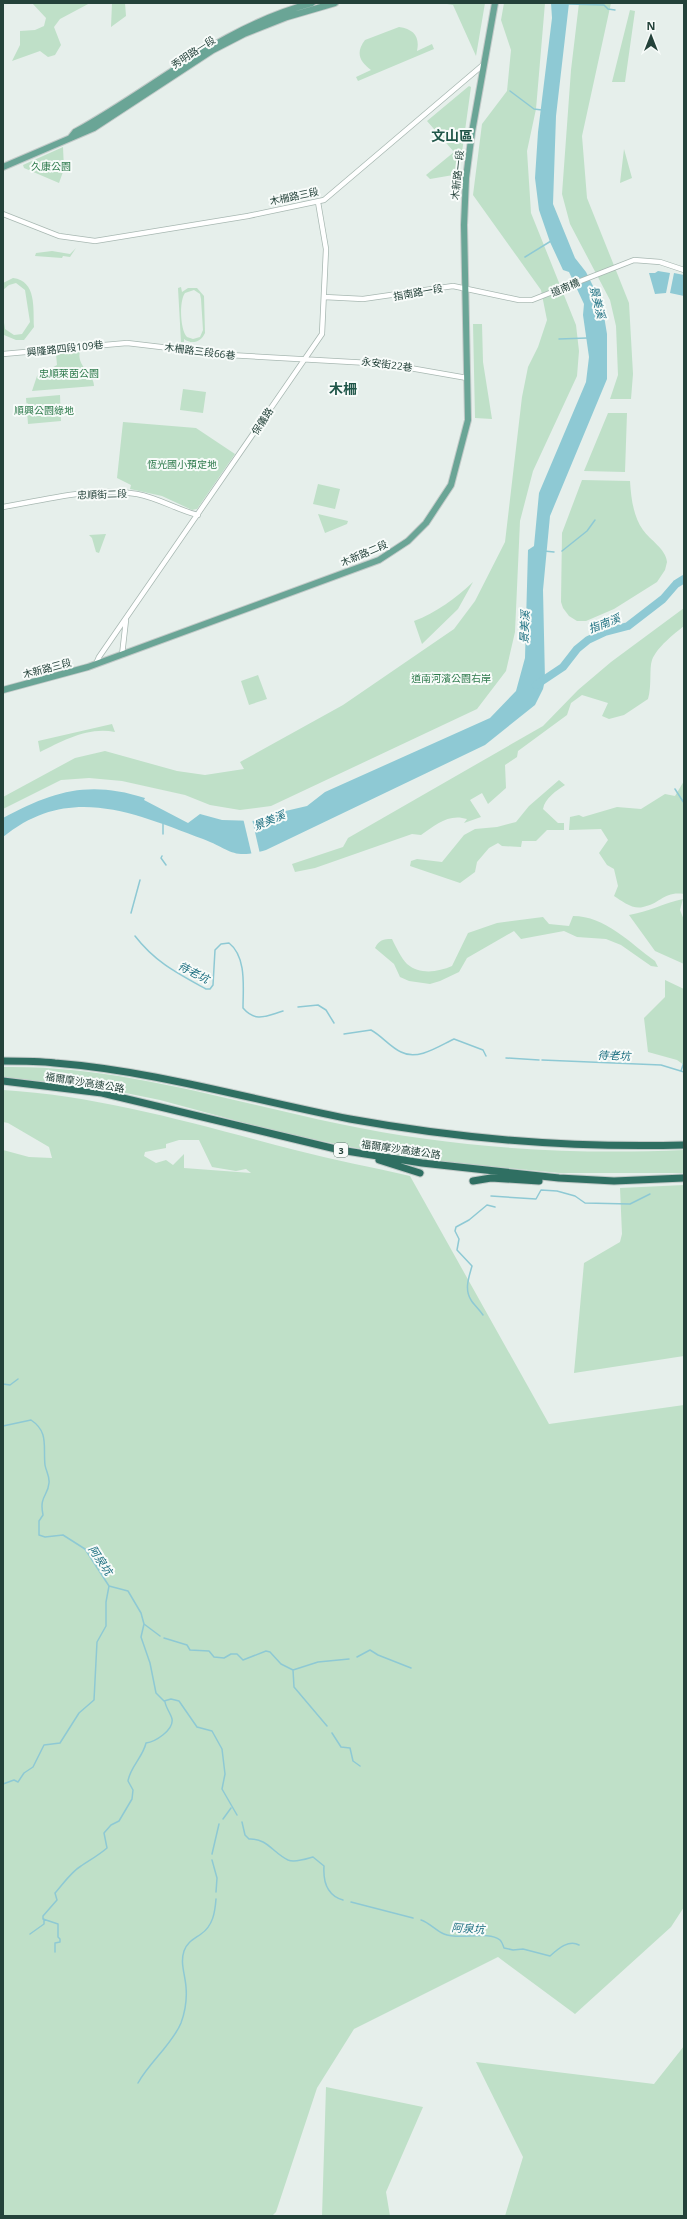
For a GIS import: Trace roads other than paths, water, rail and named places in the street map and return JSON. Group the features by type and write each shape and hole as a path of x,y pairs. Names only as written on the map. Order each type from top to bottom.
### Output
{"highway":[{"name":"福爾摩沙高速公路","path":"3,1061 55,1063 122,1072 350,1119 438,1133 538,1144 684,1145"},
{"name":"福爾摩沙高速公路","path":"3,1081 102,1093 340,1150 422,1163 560,1178 614,1181 684,1178"},
{"path":"340,1150 405,1167 420,1173"},
{"path":"474,1180 491,1178 549,1181 560,1178"}],"main road":[{"name":"秀明路一段","path":"72,137 75,132 115,110 210,46 256,22 312,3"},
{"name":"秀明路一段","path":"3,166 72,137 78,136 118,114 226,43 287,17 335,3"},
{"path":"484,64 495,3"},
{"name":"木新路一段","path":"466,289 466,178 484,64"},
{"name":"木新路二段","path":"96,664 379,560 408,542 426,523 451,485 468,420 466,289"},
{"name":"木新路三段","path":"3,690 96,664"}],"street":[{"name":"木柵路三段","path":"3,214 59,236 95,241 248,216 318,202 327,198 484,64"},
{"name":"保儀路","path":"96,664 99,656 322,334 326,249 318,202"},
{"name":"道南橋","path":"512,297 524,300 541,298 619,265 641,260 664,263 684,270"},
{"name":"指南路一段","path":"324,297 363,299 387,297 444,287 466,289 512,297"},
{"name":"木柵路三段66巷","path":"127,343 229,355 306,358"},
{"name":"興隆路四段109巷","path":"3,354 127,343"},
{"name":"永安街22巷","path":"306,358 386,364 467,378"},
{"name":"忠順街二段","path":"3,507 76,494 112,492 150,498 198,515"},
{"path":"122,655 126,618"}],"water":[{"name":"景美溪","path":"551,3 569,3 556,116 553,204 575,258 586,272 602,304 607,334 607,379 550,516 543,590 545,680 543,689 535,705 485,745 266,850 255,853 239,854 152,820 102,808 77,807 52,811 28,821 3,837 3,818 38,801 55,795 89,789 125,793 145,798 144,800 188,823 200,814 222,820 259,821 277,813 307,806 325,792 490,718 516,691 525,658 528,550 534,546 539,493 586,382 589,357 583,315 584,304 569,272 563,270 550,242 539,210 535,178 538,132 552,18"},
{"path":"658,271 670,273 666,293 655,294 649,273 655,273"},
{"path":"674,273 684,275 684,296 670,293"}],"waterway":[{"path":"569,4 604,5 608,9 615,10"},
{"path":"510,91 534,109 542,110"},
{"path":"525,257 551,241"},
{"path":"559,339 587,338"},
{"path":"562,551 587,531 595,520"},
{"path":"544,551 554,552"},
{"name":"指南溪","path":"536,685 563,667 577,649 588,640 605,632 628,626 663,599 676,584 684,579"},
{"path":"675,789 684,803"},
{"name":"待老坑","path":"163,824 163,834"},
{"name":"待老坑","path":"162,856 161,858 166,865"},
{"name":"待老坑","path":"131,913 140,880"},
{"name":"待老坑","path":"135,936 150,953 167,966 206,989 210,989 213,985 215,950 221,944 229,943 239,956 243,973 243,1008 252,1016 257,1017 283,1011"},
{"name":"待老坑","path":"298,1007 318,1005 326,1010 334,1023"},
{"name":"待老坑","path":"344,1034 371,1030 397,1050 414,1055 428,1052 454,1039 483,1050 486,1056"},
{"name":"待老坑","path":"506,1058 539,1060"},
{"name":"待老坑","path":"542,1060 661,1065 684,1072"},
{"path":"681,1071 684,1062"},
{"path":"491,1196 536,1199 541,1190 557,1191 575,1196 585,1203 630,1204 650,1194"},
{"path":"483,1315 469,1296 467,1287 472,1266 457,1250 459,1239 455,1231 456,1227 469,1220 487,1205 495,1207"},
{"path":"3,1384 10,1385 18,1379"},
{"name":"阿泉坑","path":"3,1426 31,1420 40,1429 44,1440 45,1465 49,1481 42,1504 43,1515 39,1521 39,1535 45,1537 63,1535 85,1549 109,1586 128,1591 141,1613 144,1624 141,1637 150,1663 156,1693 164,1701 171,1699 179,1701 197,1727 212,1731 222,1749 225,1774 222,1789 237,1815"},
{"path":"3,1784 14,1780 18,1782 24,1773 33,1767 44,1745 60,1743 79,1713 94,1700 97,1642 106,1626 106,1602 109,1586"},
{"path":"144,1624 160,1636"},
{"path":"164,1638 187,1645 190,1650 209,1651 214,1657 224,1658 231,1654 237,1654 243,1660 266,1651 270,1652 281,1664 293,1670 318,1662 349,1659"},
{"path":"357,1657 370,1650 378,1655 411,1668"},
{"path":"293,1670 294,1687 327,1726"},
{"path":"55,1952 55,1943 60,1942 58,1937 58,1924 43,1919 43,1916 57,1900 55,1893 70,1875 107,1848 104,1833 111,1825 119,1821 132,1799 133,1790 128,1781 131,1771 146,1743 163,1735 172,1723 172,1719 165,1702"},
{"path":"332,1733 341,1747 350,1748 353,1761 360,1766"},
{"path":"223,1819 231,1808"},
{"name":"阿泉坑","path":"242,1822 245,1835 249,1839 255,1839 265,1843 288,1860 297,1861 313,1857 324,1866 324,1877 329,1891 337,1898 343,1900"},
{"path":"212,1854 219,1824"},
{"path":"212,1860 217,1878 216,1892"},
{"path":"138,2083 172,2038 181,2023 185,2010 186,1996 183,1964 184,1951 189,1943 205,1931 211,1923 216,1899"},
{"name":"阿泉坑","path":"351,1902 413,1918"},
{"path":"30,1934 44,1924 44,1919"},
{"name":"阿泉坑","path":"421,1920 441,1933 450,1936 495,1937 500,1940 504,1948 513,1950 523,1949 550,1956 568,1944 575,1943 579,1945"}],"district":[{"name":"文山區","path":"452,135"},
{"name":"木柵","path":"343,388"}],"park label":[{"name":"久康公園","path":"51,166"},
{"name":"忠順萊茵公園","path":"69,373"},
{"name":"順興公園綠地","path":"44,410"},
{"name":"恆光國小預定地","path":"182,464"},
{"name":"道南河濱公園右岸","path":"451,678"}]}
